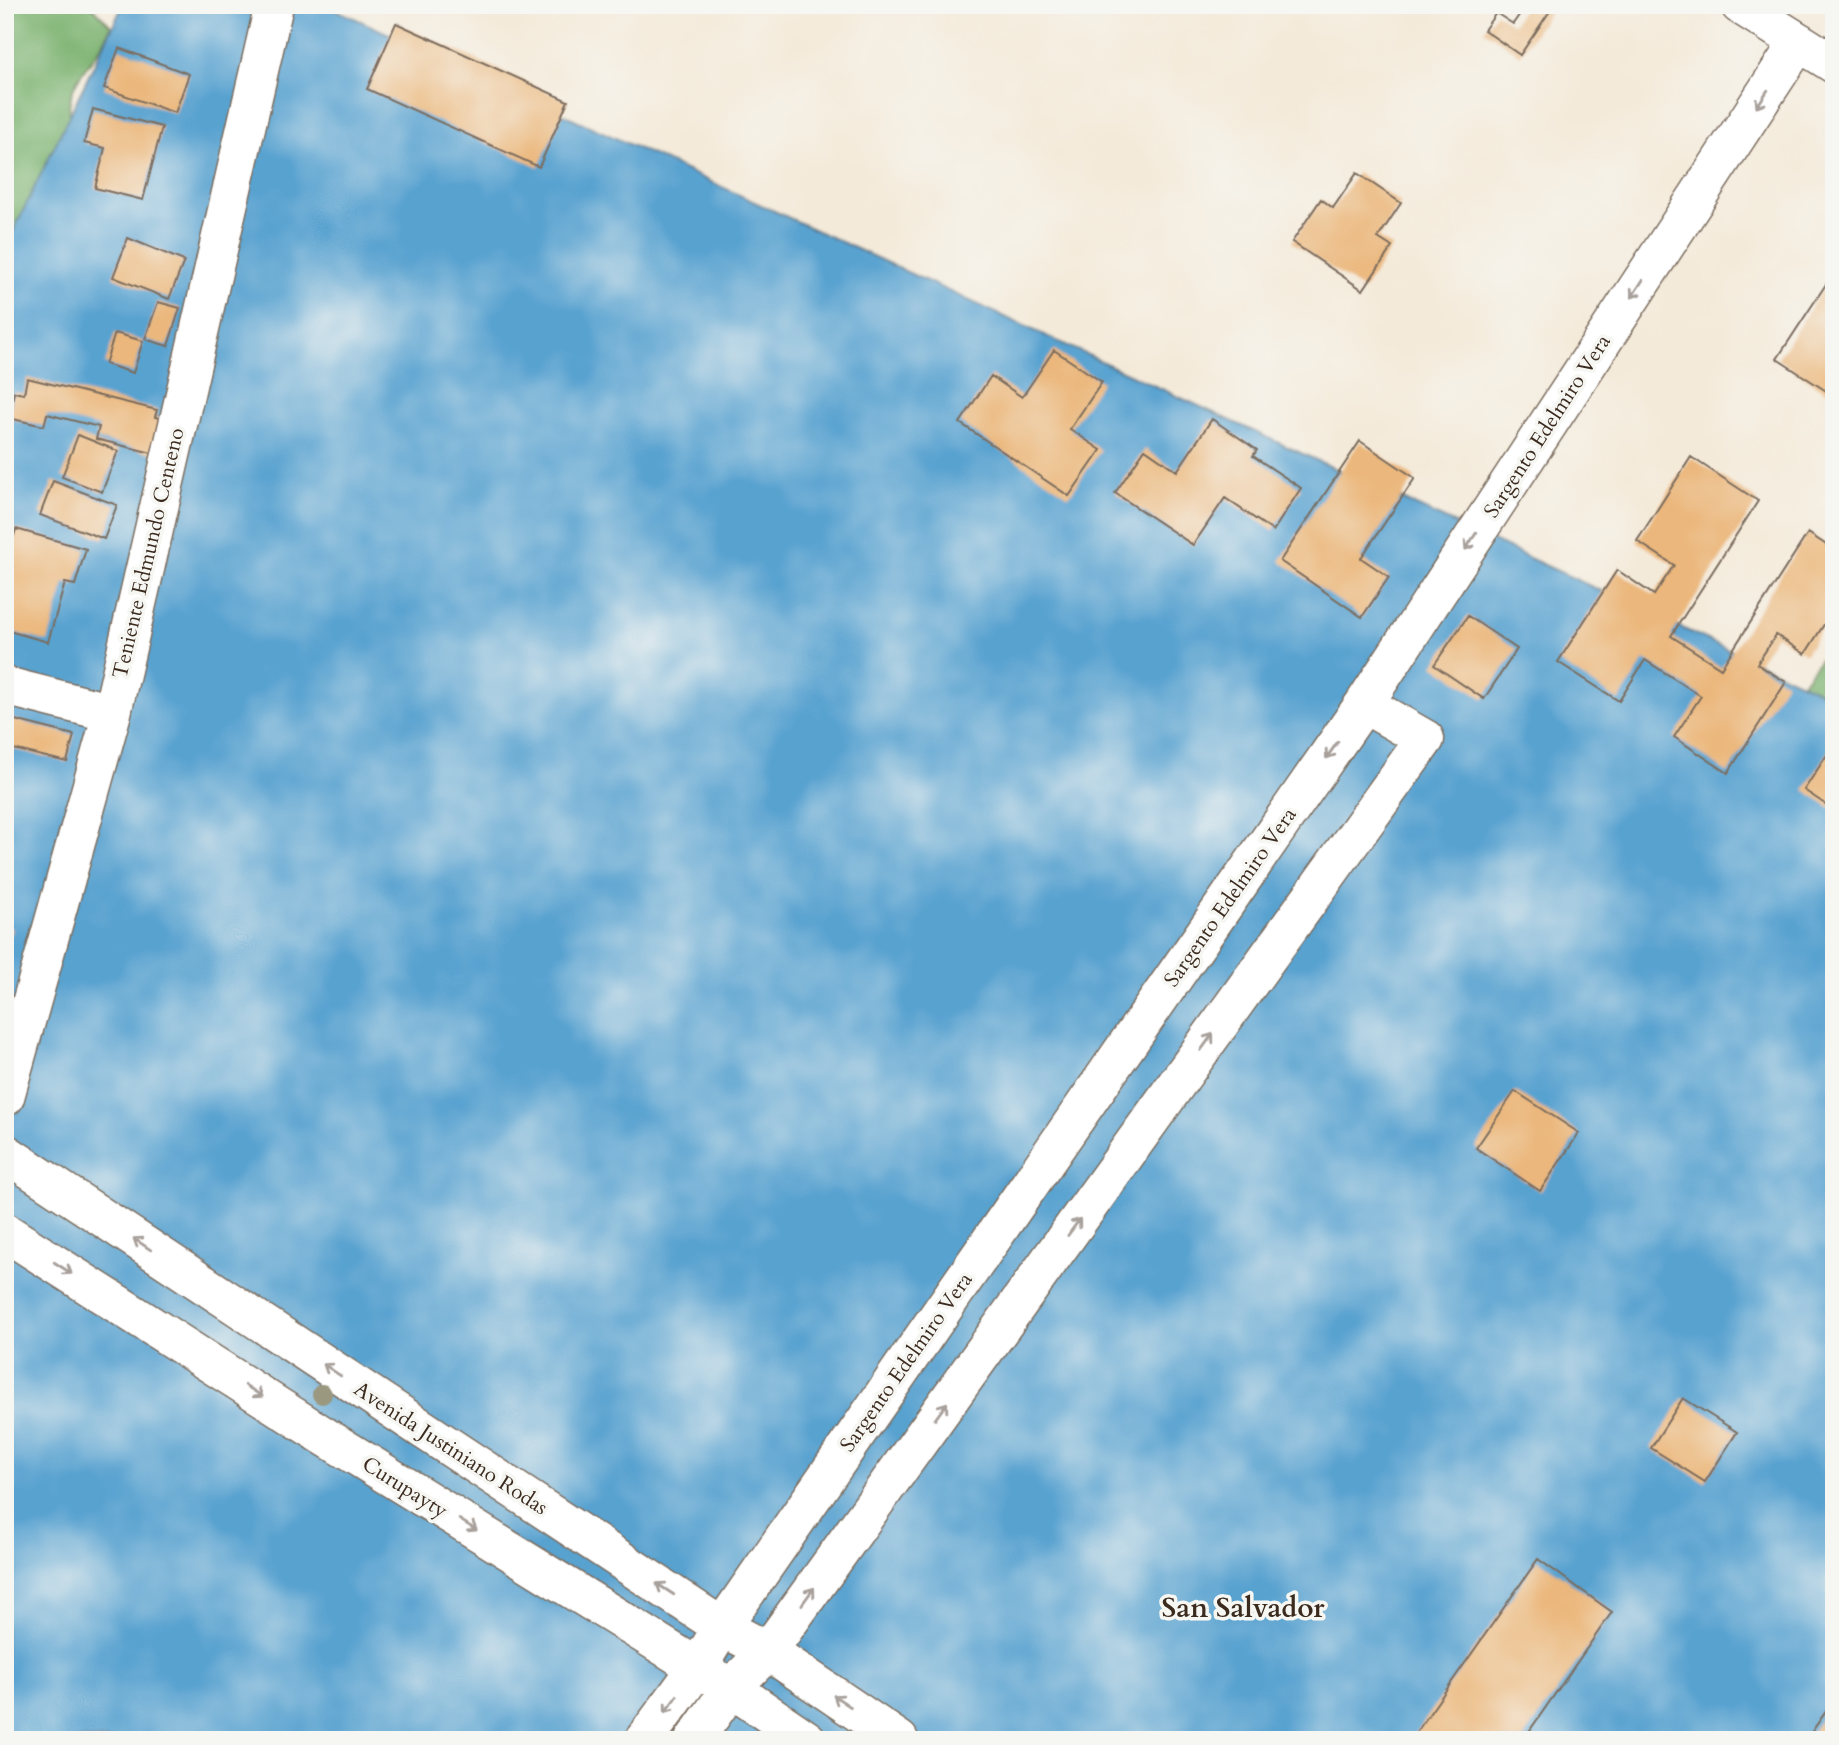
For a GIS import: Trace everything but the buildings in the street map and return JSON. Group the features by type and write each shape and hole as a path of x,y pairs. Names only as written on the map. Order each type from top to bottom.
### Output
{"street":[{"name":"Teniente Edmundo Centeno","path":"5,1097 112,713 274,5"},
{"path":"1740,5 1834,64"},
{"name":"Sargento Edelmiro Vera","path":"645,1740 1364,704 1800,42"},
{"path":"5,686 112,713"},
{"path":"694,1740 731,1688 768,1651 1425,738 1364,704"},
{"name":"Avenida Justiniano Rodas","path":"5,1153 722,1627 768,1651 899,1740"},
{"name":"Curupayty","path":"5,1231 324,1436 698,1667 807,1740"}],"green space":[{"path":"5,5 91,5 111,26 106,39 77,81 72,93 70,121 5,359"},
{"path":"1834,641 1834,724 1790,706 1804,680"}],"water":[{"path":"123,5 326,5 1834,698 1834,1740 5,1740 5,248"}],"district":[{"name":"San Salvador","path":"1243,1607"}]}
